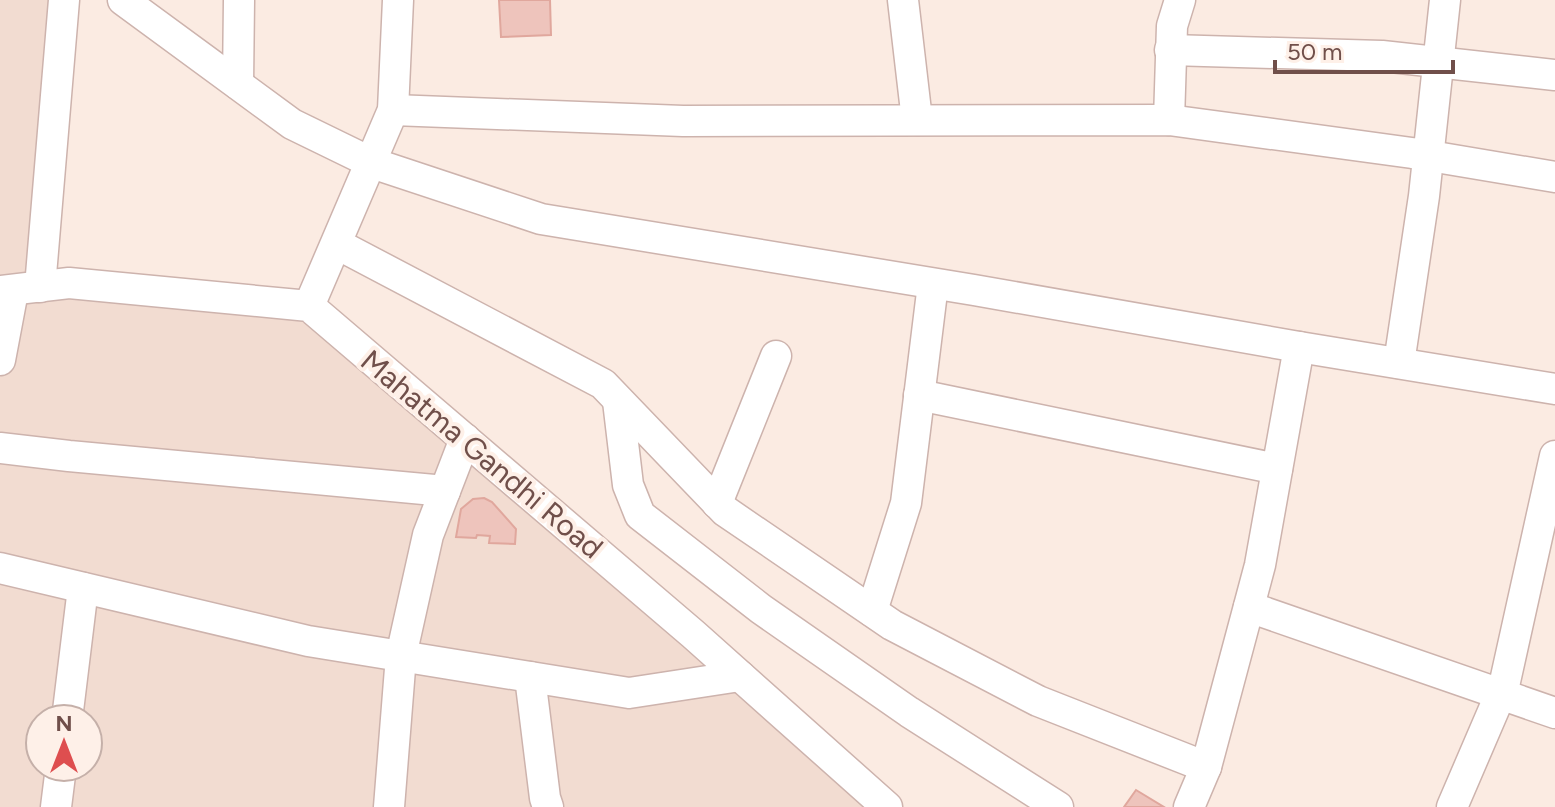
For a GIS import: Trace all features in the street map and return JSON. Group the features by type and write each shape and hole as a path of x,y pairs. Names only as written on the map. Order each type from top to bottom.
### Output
{"street":[{"path":"0,360 18,289 64,0"},
{"path":"123,0 292,124 372,163 541,219 1555,389"},
{"path":"238,84 239,0"},
{"path":"18,289 69,283 309,306 393,110 398,0"},
{"path":"903,0 917,120"},
{"path":"1169,120 1172,26 1180,0"},
{"path":"1399,363 1428,156 1445,0"},
{"path":"1170,50 1382,56 1555,75"},
{"path":"393,110 683,121 1169,120 1555,177"},
{"path":"337,244 603,384 725,511 892,625 1038,701 1206,767"},
{"path":"872,611 906,503 933,284"},
{"name":"Mahatma Gandhi Road","path":"309,306 740,676 887,807"},
{"path":"1189,807 1206,767 1260,565 1299,347"},
{"path":"717,503 776,356"},
{"path":"919,395 1277,469"},
{"path":"618,401 628,485 640,515 798,635 909,712 1058,807"},
{"path":"389,807 401,656 428,535 465,439"},
{"path":"0,448 445,491"},
{"path":"1452,807 1504,686 1555,456"},
{"path":"0,568 308,641 629,693 740,676"},
{"path":"69,703 83,588"},
{"path":"1249,607 1555,713"},
{"path":"530,677 548,807"},
{"path":"56,807 59,783"}],"shaded area":[{"path":"0,0 64,0 41,287 309,306 887,807 0,807"}],"building":[{"path":"499,0 550,0 551,35 501,37"},
{"path":"484,498 492,502 516,529 515,544 489,543 490,536 456,537 461,509 473,499"},
{"path":"1136,790 1164,807 1124,807"}]}
